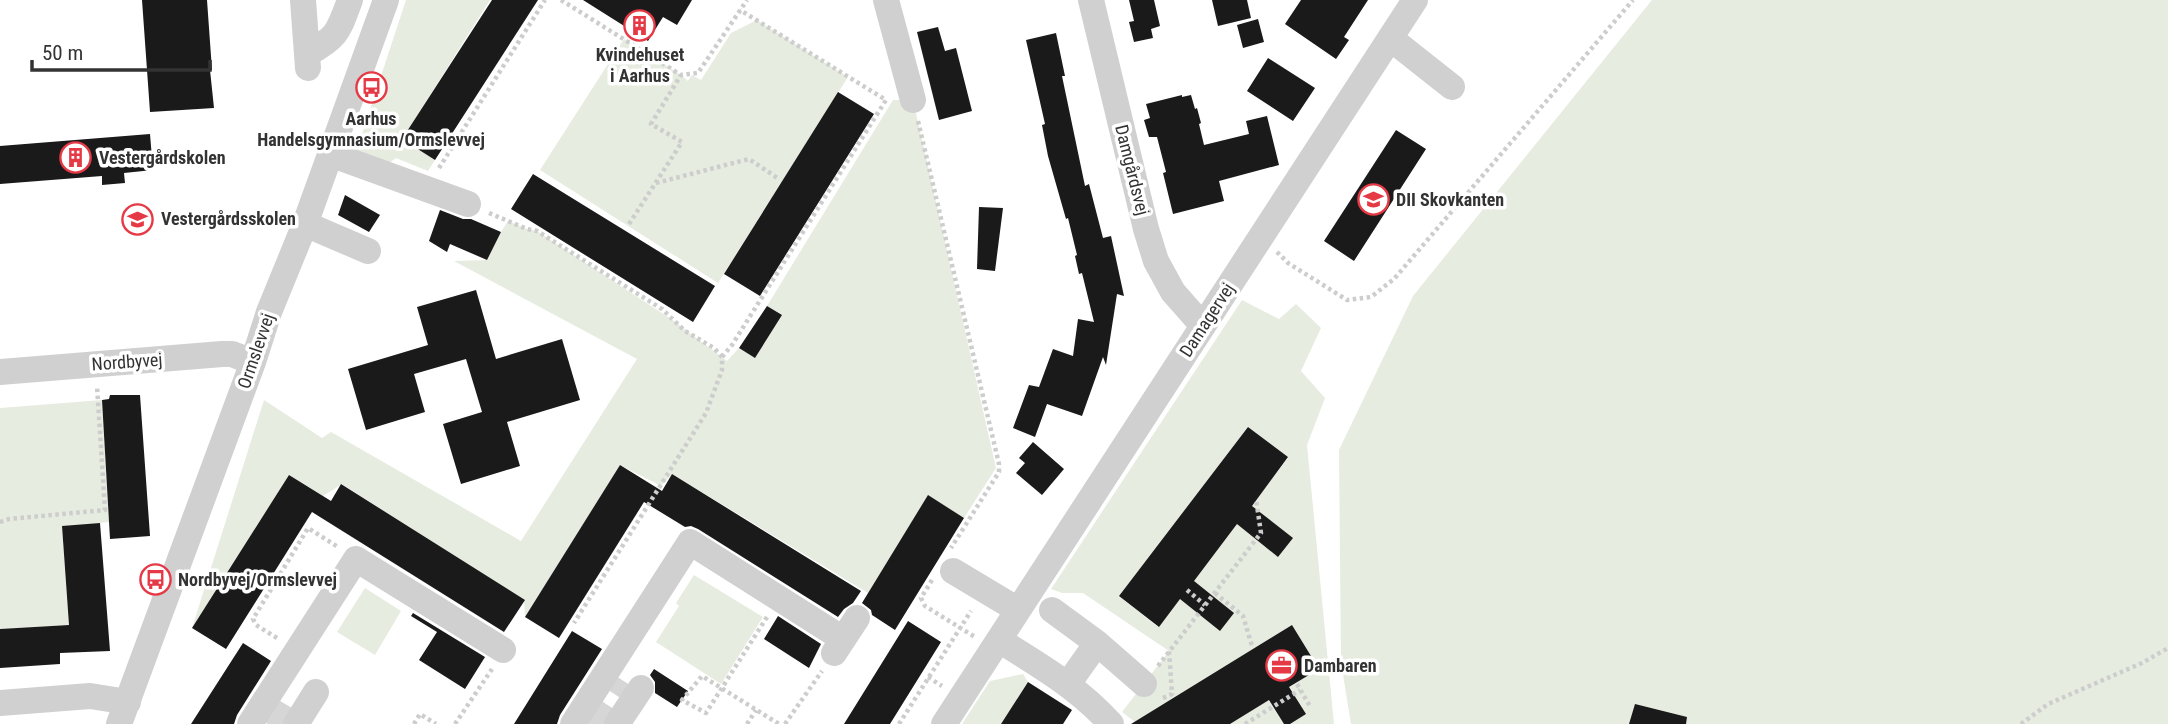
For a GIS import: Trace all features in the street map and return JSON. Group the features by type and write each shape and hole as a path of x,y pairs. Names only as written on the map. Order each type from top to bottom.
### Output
{"street":[{"path":"303,0 307,61 329,42 340,27 350,0"},
{"name":"Ormslevvej","path":"123,717 269,312 305,224 386,0"},
{"path":"886,0 913,100"},
{"name":"Damgårdsvej","path":"1091,0 1156,261 1173,292 1203,326"},
{"name":"Damagervej","path":"944,724 1415,0"},
{"path":"1390,38 1452,87"},
{"path":"330,154 468,204"},
{"path":"305,224 368,251"},
{"name":"Nordbyvej","path":"0,372 232,354 253,362"},
{"path":"573,724 690,542 845,637"},
{"path":"250,724 356,559 504,649"},
{"path":"946,566 1018,610"},
{"path":"1052,610 1097,643 1144,684"},
{"path":"1068,684 1097,643"},
{"path":"996,644 1068,684 1111,724"},
{"path":"617,724 641,688"},
{"path":"296,724 316,692"},
{"path":"0,703 39,712 90,696 123,717"}],"path":[{"path":"425,189 545,0"},
{"path":"561,0 681,75 698,73 747,0"},
{"path":"1261,236 1288,264 1347,300 1371,297 1394,279 1633,0"},
{"path":"574,623 706,413 722,370 722,357 886,100 740,10"},
{"path":"629,224 681,142 651,124 681,75"},
{"path":"913,100 999,464 999,472 946,566 921,598 925,606 960,628 996,644"},
{"path":"655,184 749,159 779,179"},
{"path":"468,204 527,229 537,230 662,309 685,331 714,348 722,357"},
{"path":"0,522 105,510 95,364"},
{"path":"1144,684 1261,533 1256,499"},
{"path":"297,650 256,625 253,619 308,528 356,559"},
{"path":"899,724 985,590"},
{"path":"1187,590 1205,605"},
{"path":"1215,593 1243,616 1252,646"},
{"path":"779,599 721,688 706,713 682,700 702,676 721,688 756,710 779,724"},
{"path":"785,724 845,637"},
{"path":"2021,724 2048,704 2142,663 2168,648"},
{"path":"455,724 504,649"},
{"path":"1245,724 1299,687 1311,708"},
{"path":"747,724 756,710"},
{"path":"414,724 420,714 436,724"}],"shaded area":[{"path":"406,0 490,0 403,138 435,160 428,171 396,158 389,163 356,152"},
{"path":"1652,0 2168,0 2168,724 1351,724 1341,662 1339,450 1413,296"},
{"path":"757,20 848,77 718,283 540,170 624,39 688,81 692,75 701,80 731,33"},
{"path":"893,100 913,100 996,468 964,518 928,496 868,593 672,474 661,486 620,465 525,617 524,600 342,484 323,496 289,475 192,628 264,400 322,438 331,432 521,541 637,359 454,261 487,260 508,221 537,231 674,321 727,361 739,348 755,358 781,315 767,306"},
{"path":"1242,300 1279,319 1296,304 1321,328 1301,371 1325,398 1307,445 1334,724 1230,724 1319,669 1292,625 1135,722 1122,712 1169,651 1083,593 1062,593 1051,589","holes":["1248,427 1288,458 1158,627 1119,596"]},
{"path":"102,400 109,522 62,527 69,625 0,629 0,408"},
{"path":"694,575 763,617 721,684 656,642 679,606 676,603"},
{"path":"365,588 401,611 375,655 337,632"},
{"path":"1023,674 1028,682 1001,724 962,724 990,681"}],"building":[{"path":"142,0 207,0 214,108 150,112"},
{"path":"492,0 538,0 435,160 402,139"},
{"name":"Kvindehuset i Aarhus","path":"583,0 692,0 677,25 663,17 648,41"},
{"path":"1129,0 1154,0 1160,26 1151,29 1153,38 1134,42 1129,22 1134,21"},
{"path":"1212,0 1247,0 1251,18 1218,26"},
{"path":"1301,0 1368,0 1344,37 1349,40 1336,59 1285,24"},
{"path":"1258,19 1264,42 1243,48 1237,25"},
{"path":"938,27 945,51 956,48 972,111 939,120 917,32"},
{"path":"1056,33 1065,76 1062,76 1085,186 1089,184 1103,238 1111,236 1124,296 1117,294 1106,365 1103,357 1082,416 1047,404 1035,437 1013,428 1029,385 1039,387 1053,349 1073,356 1078,319 1094,322 1082,273 1079,274 1068,218 1066,219 1048,156 1042,125 1045,124 1026,40"},
{"path":"1268,58 1315,88 1293,121 1247,91"},
{"path":"838,92 874,114 760,296 724,274"},
{"path":"1191,95 1195,109 1197,108 1204,145 1249,134 1246,121 1267,116 1279,165 1219,181 1224,201 1173,214 1157,137 1149,137 1144,120 1150,118 1146,104"},
{"path":"1396,130 1426,149 1354,261 1324,241"},
{"name":"Vestergårdskolen","path":"150,134 153,170 124,173 125,183 102,185 102,176 0,184 0,146"},
{"path":"533,174 715,286 693,322 511,209"},
{"path":"345,195 380,215 369,232 338,215"},
{"path":"979,207 1003,208 995,271 977,269"},
{"path":"440,210 501,232 487,260 450,244 447,252 429,241"},
{"path":"476,290 496,359 562,339 580,400 507,422 520,466 461,484 443,424 482,412 466,359 414,374 425,412 366,430 348,369 428,345 417,307"},
{"path":"767,306 782,315 755,358 739,348"},
{"path":"110,395 140,395 150,536 110,539 102,400 109,399"},
{"path":"1248,427 1288,457 1252,506 1293,538 1278,557 1237,524 1194,581 1234,613 1220,631 1180,599 1159,627 1119,596"},
{"path":"1033,442 1064,469 1042,495 1016,473 1025,463 1019,458"},
{"path":"620,465 662,491 672,474 861,591 838,617 698,529 685,527 644,502 559,638 525,617"},
{"path":"289,475 331,501 341,484 525,600 504,632 312,512 226,649 192,628"},
{"path":"928,495 964,518 895,630 872,615 871,610 862,603"},
{"path":"100,523 110,651 60,653 60,664 0,668 0,629 69,625 62,526"},
{"path":"413,613 485,657 465,689 419,660 437,632 411,616"},
{"path":"778,616 821,644 809,668 764,639"},
{"path":"908,621 941,642 890,724 844,724"},
{"path":"1292,625 1319,669 1289,687 1306,714 1290,724 1284,724 1269,700 1230,724 1131,724"},
{"path":"572,631 602,649 557,724 514,724"},
{"path":"243,643 271,661 234,724 191,724"},
{"path":"654,669 688,691 677,707 655,693 655,682 650,675"},
{"path":"1028,682 1072,710 1063,724 1001,724"},
{"path":"1635,704 1687,717 1686,724 1629,724"}],"tunnel":[{"path":"589,724 619,678"},
{"path":"268,724 284,697"}],"place":[{"name":"Kvindehuset i Aarhus","path":"640,25"},
{"name":"Aarhus Handelsgymnasium/Ormslevvej","path":"371,88"},
{"name":"Vestergårdskolen","path":"76,158"},
{"name":"DII Skovkanten","path":"1373,200"},
{"name":"Vestergårdsskolen","path":"138,219"},
{"name":"Nordbyvej/Ormslevvej","path":"155,580"},
{"name":"Dambaren","path":"1281,666"}]}
